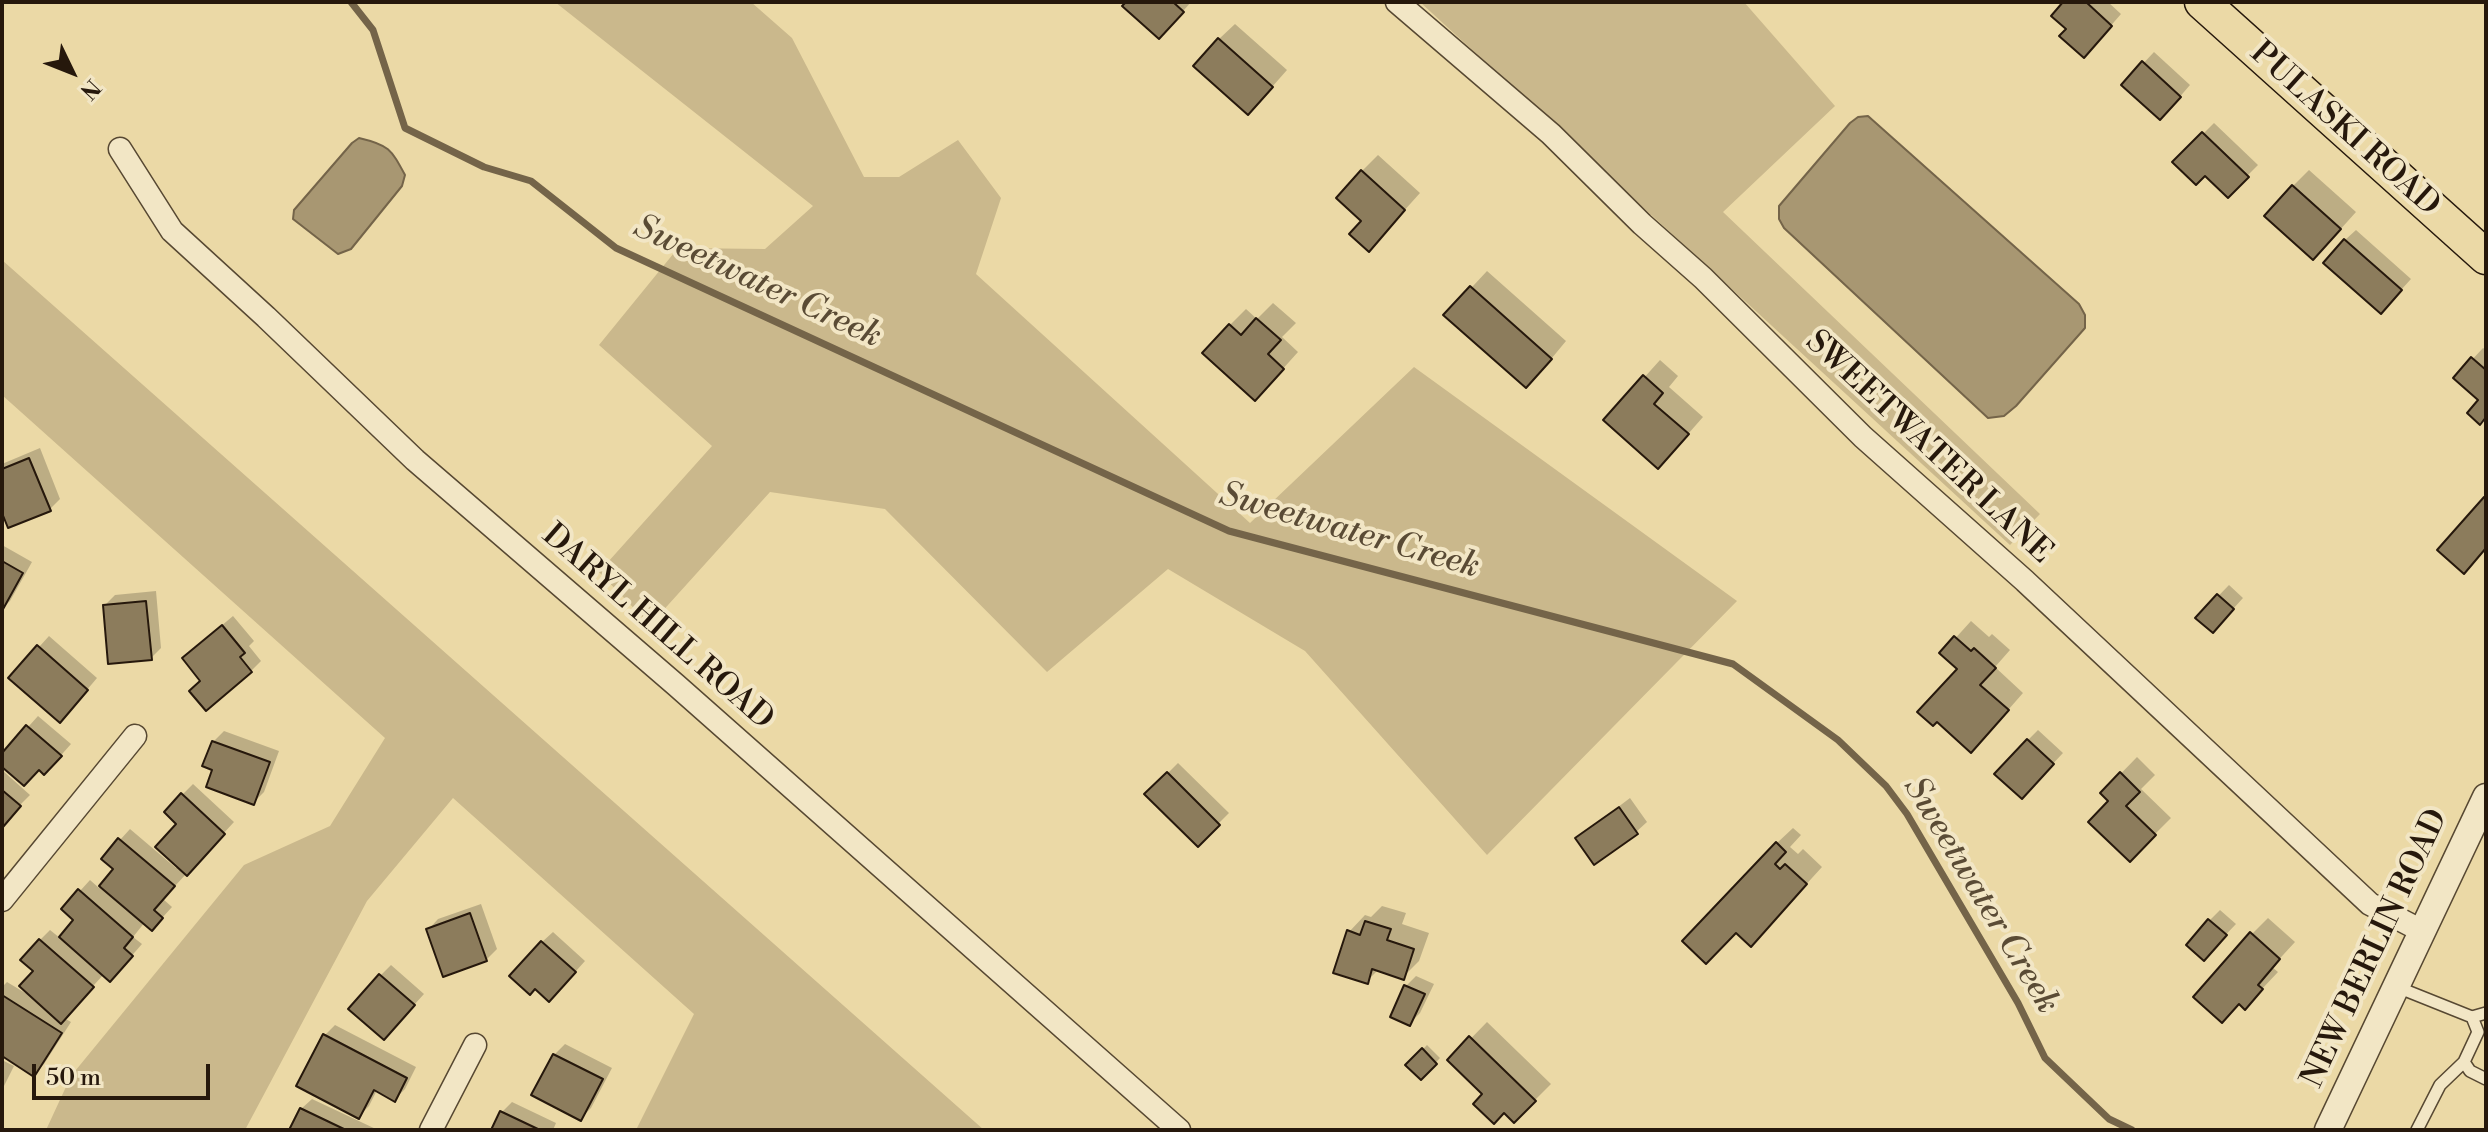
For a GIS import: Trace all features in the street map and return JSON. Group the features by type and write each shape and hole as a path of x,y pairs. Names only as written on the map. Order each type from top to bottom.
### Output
{"main road":[{"name":"PULASKI ROAD","path":"2202,2 2486,257"}],"street":[{"name":"SWEETWATER LANE","path":"1397,2 1551,134 1863,437 2025,581 2370,904 2422,931"},
{"name":"DARYL HILL ROAD","path":"120,149 172,231 415,460 1179,1130"},
{"path":"2,900 135,736"},
{"name":"NEW BERLIN ROAD","path":"2328,1130 2486,797"},
{"path":"431,1130 475,1045"}],"lane":[{"path":"2395,987 2472,1017 2486,1013"},
{"path":"2417,1130 2440,1085 2464,1062 2478,1032 2472,1017"},
{"path":"2464,1062 2470,1071 2486,1079"}],"shaded area":[{"path":"555,2 751,2 792,38 864,177 899,177 958,140 1001,198 976,274 1250,523 1414,367 1737,601 1487,855 1305,651 1168,569 1047,672 885,509 770,492 650,625 599,572 712,446 599,345 678,248 765,249 813,206"},
{"path":"1420,2 1744,2 1835,106 1723,212 2040,514 2010,545"},
{"path":"1868,116 2079,304 2085,315 2085,328 2004,416 1988,418 1784,228 1779,219 1779,206 1850,123 1858,117"},
{"path":"359,138 388,149 405,175 402,186 351,249 338,254 293,219 294,210"},
{"path":"2,260 984,1130 636,1130 694,1014 453,798 367,901 245,1130 46,1130 71,1076 244,865 330,826 385,738 2,395"}],"building":[{"path":"1126,2 1173,2 1184,12 1159,39 1122,6"},
{"path":"2063,2 2086,2 2112,26 2084,58 2059,36 2066,29 2051,16"},
{"path":"1218,38 1273,87 1248,115 1193,66"},
{"path":"2142,61 2181,97 2160,120 2121,85"},
{"path":"2202,132 2249,177 2228,198 2205,176 2196,185 2172,162"},
{"path":"1361,170 1405,210 1369,252 1349,234 1361,221 1336,198"},
{"path":"2292,185 2341,229 2313,260 2264,216"},
{"path":"2344,239 2402,290 2381,314 2323,263"},
{"path":"1470,286 1552,359 1526,388 1443,315"},
{"path":"1256,318 1281,340 1268,354 1284,369 1255,401 1202,353 1229,324 1241,335"},
{"path":"2471,357 2486,370 2486,417 2480,425 2467,413 2478,400 2453,378"},
{"path":"1643,375 1663,393 1654,404 1689,434 1658,469 1603,420"},
{"path":"29,458 51,511 8,528 2,513 2,469"},
{"path":"2484,497 2486,548 2464,574 2437,550"},
{"path":"2,561 23,573 2,611"},
{"path":"2217,594 2234,609 2213,633 2195,618"},
{"path":"146,601 152,660 108,664 103,605"},
{"path":"222,625 245,653 240,657 252,672 206,711 189,691 200,681 182,658"},
{"path":"1954,636 1971,651 1974,648 1996,668 1980,685 2009,710 1971,753 1937,722 1933,726 1917,712 1957,669 1939,653"},
{"path":"37,645 88,690 60,723 8,678"},
{"path":"26,725 62,756 44,775 39,770 24,786 2,767 2,753"},
{"path":"2027,739 2054,764 2022,799 1994,774"},
{"path":"212,741 270,762 254,805 206,787 212,770 202,766"},
{"path":"1167,772 1220,825 1198,847 1144,794"},
{"path":"2120,772 2140,792 2126,806 2156,835 2130,862 2088,822 2108,801 2100,793"},
{"path":"2,790 21,806 3,827 2,825"},
{"path":"181,793 225,834 187,876 155,847 176,824 164,812"},
{"path":"1619,807 1638,834 1594,865 1575,838"},
{"path":"118,838 175,886 154,910 163,918 152,931 99,886 113,869 101,859"},
{"path":"1776,842 1786,852 1775,864 1780,869 1785,864 1807,884 1751,947 1736,933 1706,964 1682,941"},
{"path":"78,889 133,937 124,948 133,956 110,982 59,937 73,920 61,909"},
{"path":"470,913 487,961 443,977 426,929"},
{"path":"2208,919 2227,935 2204,961 2186,945"},
{"path":"1365,921 1391,929 1387,940 1414,949 1404,980 1372,969 1368,984 1333,973 1347,930 1360,935"},
{"path":"2250,932 2280,959 2258,985 2263,989 2245,1010 2239,1004 2222,1023 2193,997"},
{"path":"39,939 94,987 61,1024 19,986 33,971 20,960"},
{"path":"541,941 576,972 549,1002 535,989 530,995 509,976"},
{"path":"379,974 415,1005 384,1040 348,1009"},
{"path":"1404,985 1425,994 1410,1026 1390,1017"},
{"path":"2,995 62,1033 34,1077 2,1056"},
{"path":"323,1034 407,1078 395,1102 374,1090 359,1119 296,1086"},
{"path":"1469,1036 1536,1101 1514,1123 1504,1113 1494,1124 1473,1104 1482,1094 1447,1060"},
{"path":"1422,1048 1437,1064 1421,1080 1405,1065"},
{"path":"553,1054 603,1079 581,1121 531,1095"},
{"path":"300,1108 346,1130 289,1130"},
{"path":"500,1111 540,1130 491,1130"}],"waterway":[{"name":"Sweetwater Creek","path":"351,2 373,30 405,128 484,167 531,181 616,248 1229,531 1733,664 1838,740 1886,786 1907,814 2018,1003 2045,1058 2109,1119 2132,1130"}]}
